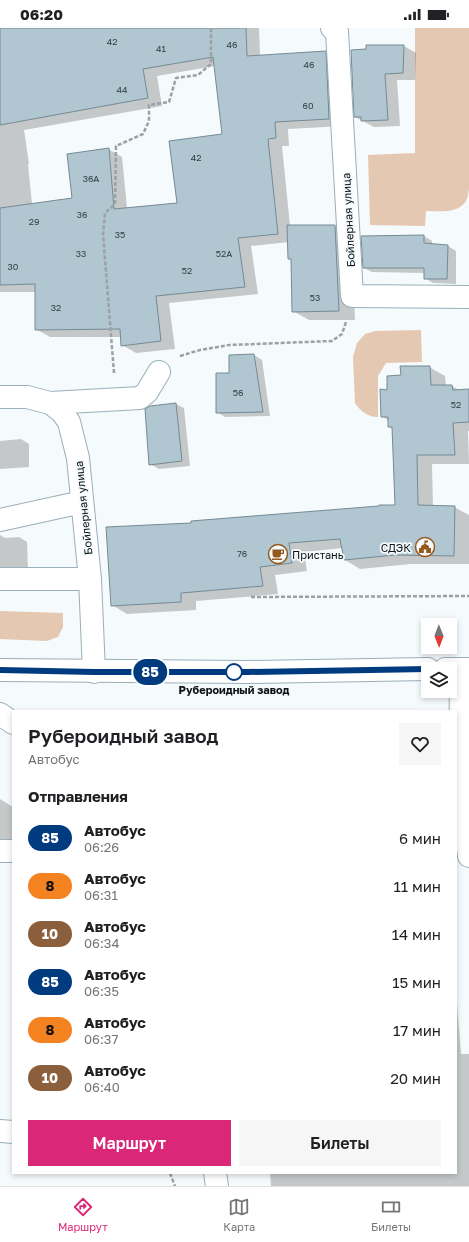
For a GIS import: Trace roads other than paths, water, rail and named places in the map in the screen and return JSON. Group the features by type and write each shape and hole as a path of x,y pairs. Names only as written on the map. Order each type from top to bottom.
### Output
{"main road":[{"name":"Бойлерная улица","path":"332,28 336,32 352,296 469,297"},
{"path":"50,403 140,398 147,392 159,372"},
{"name":"Бойлерная улица","path":"0,397 27,398 50,403 62,412 69,422 78,458 90,579 94,672"},
{"path":"0,520 82,502"},
{"path":"0,579 90,579"},
{"path":"0,670 94,672 294,672 421,669"},
{"path":"458,669 462,733 460,789 469,856"},
{"path":"0,684 4,680 26,671"},
{"path":"0,714 12,722"},
{"path":"0,722 12,723"},
{"path":"0,851 12,851"},
{"path":"0,1131 12,1132"},
{"path":"215,1174 217,1186"}],"place":[{"name":"СДЭК","path":"425,547"},
{"name":"Пристань","path":"278,554"},
{"name":"Рубероидный завод","path":"234,672"}]}
